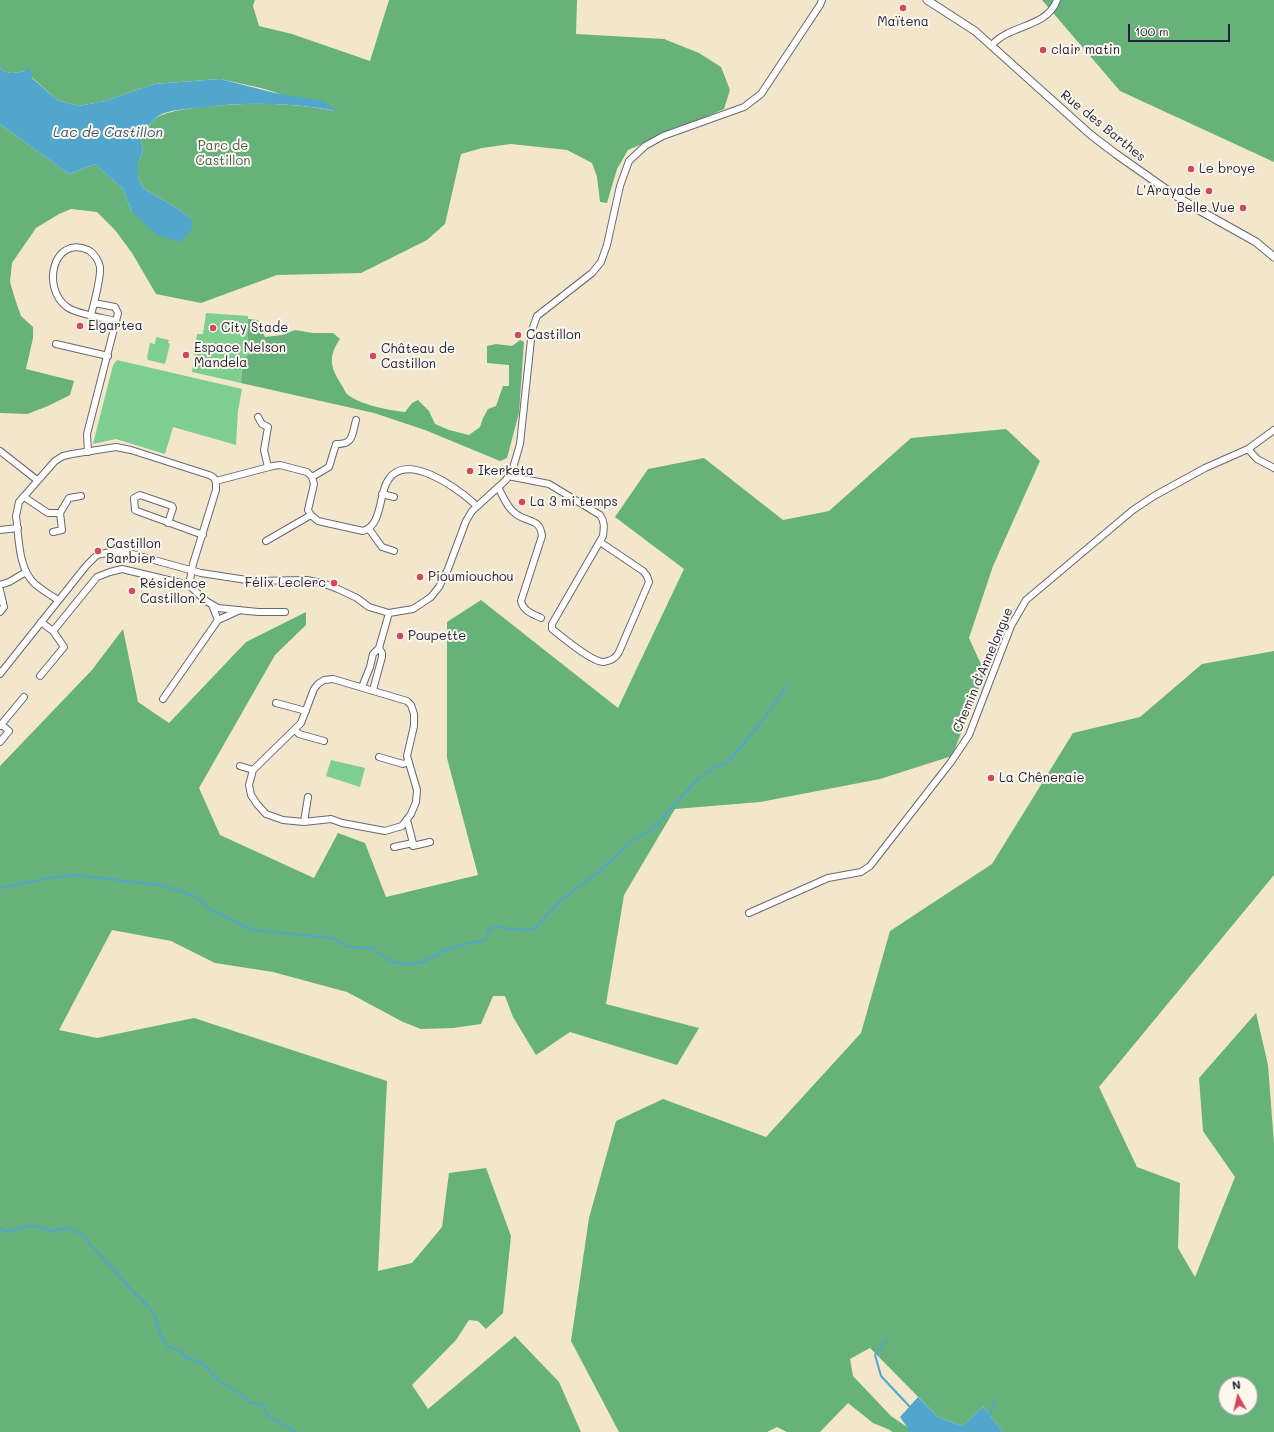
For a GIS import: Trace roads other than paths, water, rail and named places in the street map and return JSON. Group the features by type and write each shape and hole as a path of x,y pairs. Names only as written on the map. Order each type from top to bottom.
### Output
{"street":[{"path":"0,674 86,566 97,555 110,552 125,552 192,571 253,581 307,580 338,589 358,598 369,607 389,613 413,609 431,597 439,587 448,569 466,521 476,505 506,480 513,468 520,444 532,330 537,316 592,273 601,262 607,246 620,186 629,161 645,146 663,136 744,107 761,94 822,0"},
{"name":"Rue des Barthes","path":"927,0 954,16 992,45 1085,129 1116,154 1186,202 1256,242 1274,257"},
{"path":"992,45 1005,35 1046,17 1052,10 1057,0"},
{"path":"91,315 100,273 100,265 96,258 83,248 67,250 60,255 55,263 53,286 58,298 67,308 74,311 116,321"},
{"path":"88,452 87,434 118,313 115,307 94,303"},
{"path":"56,344 108,356"},
{"path":"258,417 262,424 268,427 264,450 268,467"},
{"path":"312,477 330,466 336,444 345,445 350,441 356,420"},
{"name":"Chemin d’Annelongue","path":"749,913 828,878 861,872 870,866 951,762 969,735 1011,626 1026,600 1133,510 1154,496 1205,468 1248,449 1274,430"},
{"path":"58,600 35,584 26,572 23,564 16,516 17,508 37,480 54,461 63,456 116,447 131,450 214,477 216,481 216,490 189,585"},
{"path":"1248,449 1257,459 1274,468"},
{"path":"0,451 37,480"},
{"path":"216,481 268,467 280,466 307,472 312,477 314,484 308,510 311,515 318,521 363,531 369,529 374,524 386,483 392,475 401,470 412,469 423,471 438,478 476,505"},
{"path":"508,476 549,484 600,515 604,519 603,536 552,624 552,630 593,659 604,662 616,658 649,582 648,576 643,571 600,542"},
{"path":"498,487 509,506 516,514 536,522 541,528 542,536 521,601 522,606 526,610 541,618"},
{"path":"382,494 394,497"},
{"path":"168,523 173,508 172,506 140,495 134,498 135,510 168,523 203,535"},
{"path":"53,532 62,530 60,513 69,498 81,496"},
{"path":"24,497 48,514 60,513"},
{"path":"266,541 311,515"},
{"path":"0,530 18,528"},
{"path":"369,529 382,547 394,551"},
{"path":"53,631 97,577 122,569 189,585 206,601 218,608 258,612 285,612"},
{"path":"0,585 9,582 26,572"},
{"path":"0,590 4,607 0,612"},
{"path":"212,605 218,620"},
{"path":"163,699 218,620 240,610"},
{"path":"362,687 370,667 373,654 379,648 389,613"},
{"path":"40,676 64,647 53,631 41,622"},
{"path":"373,690 382,657 382,653 379,648"},
{"path":"370,667 378,669"},
{"path":"333,679 373,690 407,701 411,705 414,714 414,726 407,756 416,790 416,802 408,820 402,826 385,831 342,823 331,819 304,822 283,820 266,814 251,795 249,785 253,770 301,723 314,689 318,684 324,680 333,679"},
{"path":"0,742 9,731 1,725 24,697"},
{"path":"276,704 306,711"},
{"path":"0,713 6,718"},
{"path":"295,730 299,734 324,741"},
{"path":"379,757 403,764 408,762"},
{"path":"240,766 253,770"},
{"path":"304,822 308,797"},
{"path":"408,820 413,846 430,842"},
{"path":"394,847 413,843"}],"water":[{"name":"Lac de Castillon","path":"0,68 6,72 12,73 25,71 27,68 30,69 32,78 57,100 78,106 105,101 154,84 220,79 275,93 323,101 337,111 302,106 249,104 178,110 164,113 157,117 149,125 149,133 145,133 140,136 143,150 138,164 138,177 143,188 192,219 191,231 180,242 157,235 132,212 123,189 95,164 69,174 0,124"},
{"path":"918,1397 938,1417 962,1426 983,1407 1003,1432 909,1432 900,1417"}],"waterway":[{"path":"0,888 49,878 75,875 159,885 194,896 211,910 253,930 332,938 348,947 372,948 388,960 398,963 409,964 423,962 452,947 485,940 489,930 493,927 527,930 535,928 562,899 596,874 631,842 651,830 659,823 699,778 717,766 729,761 759,725 787,686"},
{"path":"0,1228 6,1232 28,1226 37,1226 52,1232 67,1228 82,1235 148,1306 154,1314 160,1333 167,1346 182,1352 185,1357 203,1364 220,1382 241,1394 250,1403 264,1405 267,1415 296,1432"},
{"path":"887,1340 875,1355 881,1376 910,1407"},
{"path":"989,1417 995,1400"}],"place":[{"name":"Maïtena","path":"903,8"},
{"name":"clair matin","path":"1043,50"},
{"name":"Le broye","path":"1191,169"},
{"name":"L'Arayade","path":"1209,191"},
{"name":"Belle Vue","path":"1243,208"},
{"name":"Elgartea","path":"80,326"},
{"name":"City Stade","path":"213,328"},
{"name":"Castillon","path":"518,335"},
{"name":"Espace Nelson Mandela","path":"186,355"},
{"name":"Château de Castillon","path":"373,356"},
{"name":"Ikerketa","path":"470,471"},
{"name":"La 3 mi temps","path":"522,502"},
{"name":"Castillon Barbier","path":"98,551"},
{"name":"Pioumiouchou","path":"420,577"},
{"name":"Félix Leclerc","path":"334,583"},
{"name":"Résidence Castillon 2","path":"132,591"},
{"name":"Poupette","path":"400,636"},
{"name":"La Chêneraie","path":"991,778"}],"park label":[{"name":"Parc de Castillon","path":"223,154"}]}
